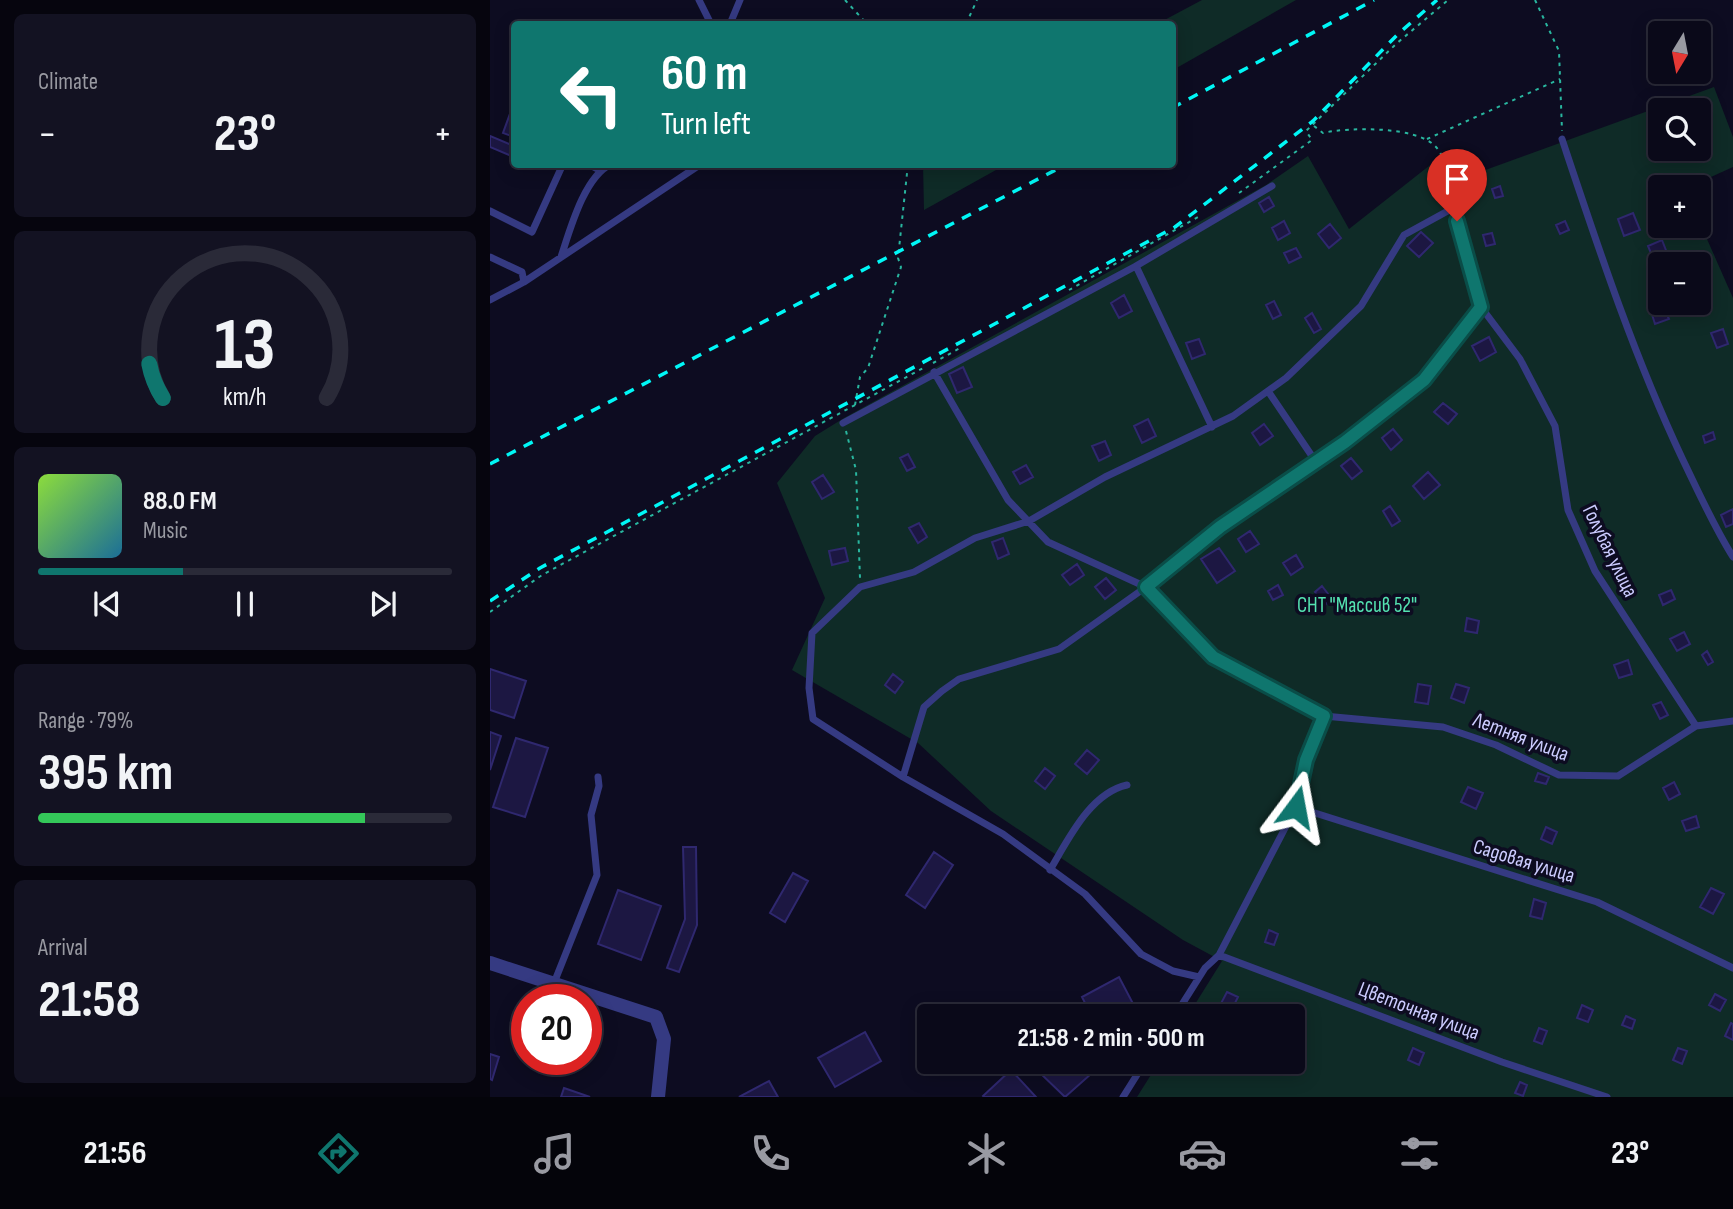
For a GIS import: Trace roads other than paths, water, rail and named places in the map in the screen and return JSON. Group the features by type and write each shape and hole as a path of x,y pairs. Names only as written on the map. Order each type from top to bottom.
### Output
{"street":[{"path":"490,963 554,984"},
{"path":"602,1000 656,1017 664,1039 657,1097"}],"lane":[{"path":"699,0 710,21"},
{"path":"731,21 740,0"},
{"path":"1562,139 1616,301 1667,426 1717,532 1733,557"},
{"path":"490,211 532,232 561,168"},
{"path":"595,168 601,171"},
{"path":"561,257 576,213 605,168"},
{"path":"490,300 524,282 695,168"},
{"path":"844,423 934,372 1136,266 1272,186"},
{"path":"902,777 923,707 942,691 959,679 1059,649 1146,587 1220,527 1316,462 1424,380 1481,307 1455,207 1404,235 1362,306 1286,378 1268,391 1212,427 1105,477 1029,522 975,538 914,572 860,587 812,633 809,688 813,719 902,777 1003,834 1085,894 1141,954 1173,971 1199,977"},
{"path":"492,260 522,272 524,282"},
{"path":"1136,266 1212,427"},
{"name":"Голубая улица","path":"1481,307 1520,359 1555,426 1568,510 1595,571 1696,726"},
{"path":"934,372 1008,500 1048,542 1146,587 1213,657 1324,716 1306,760 1296,807 1219,955 1199,977 1182,1004"},
{"path":"1268,391 1316,462"},
{"name":"Летняя улица","path":"1324,716 1443,727 1496,745 1559,775 1618,776 1696,726 1733,721"},
{"path":"554,984 597,875 592,815 599,786 598,777"},
{"path":"1050,870 1089,809 1119,787 1127,785"},
{"name":"Садовая улица","path":"1296,807 1597,902 1733,968"},
{"name":"Цветочная улица","path":"1219,955 1502,1062 1607,1097"},
{"path":"1123,1097 1137,1074"}],"railway":[{"path":"1176,106 1374,0"},
{"path":"490,601 540,568 1175,227 1313,121 1398,34 1437,0"},
{"path":"490,464 1059,168"}],"park label":[{"name":"СНТ \"Массив 52\"","path":"1357,605"}]}
